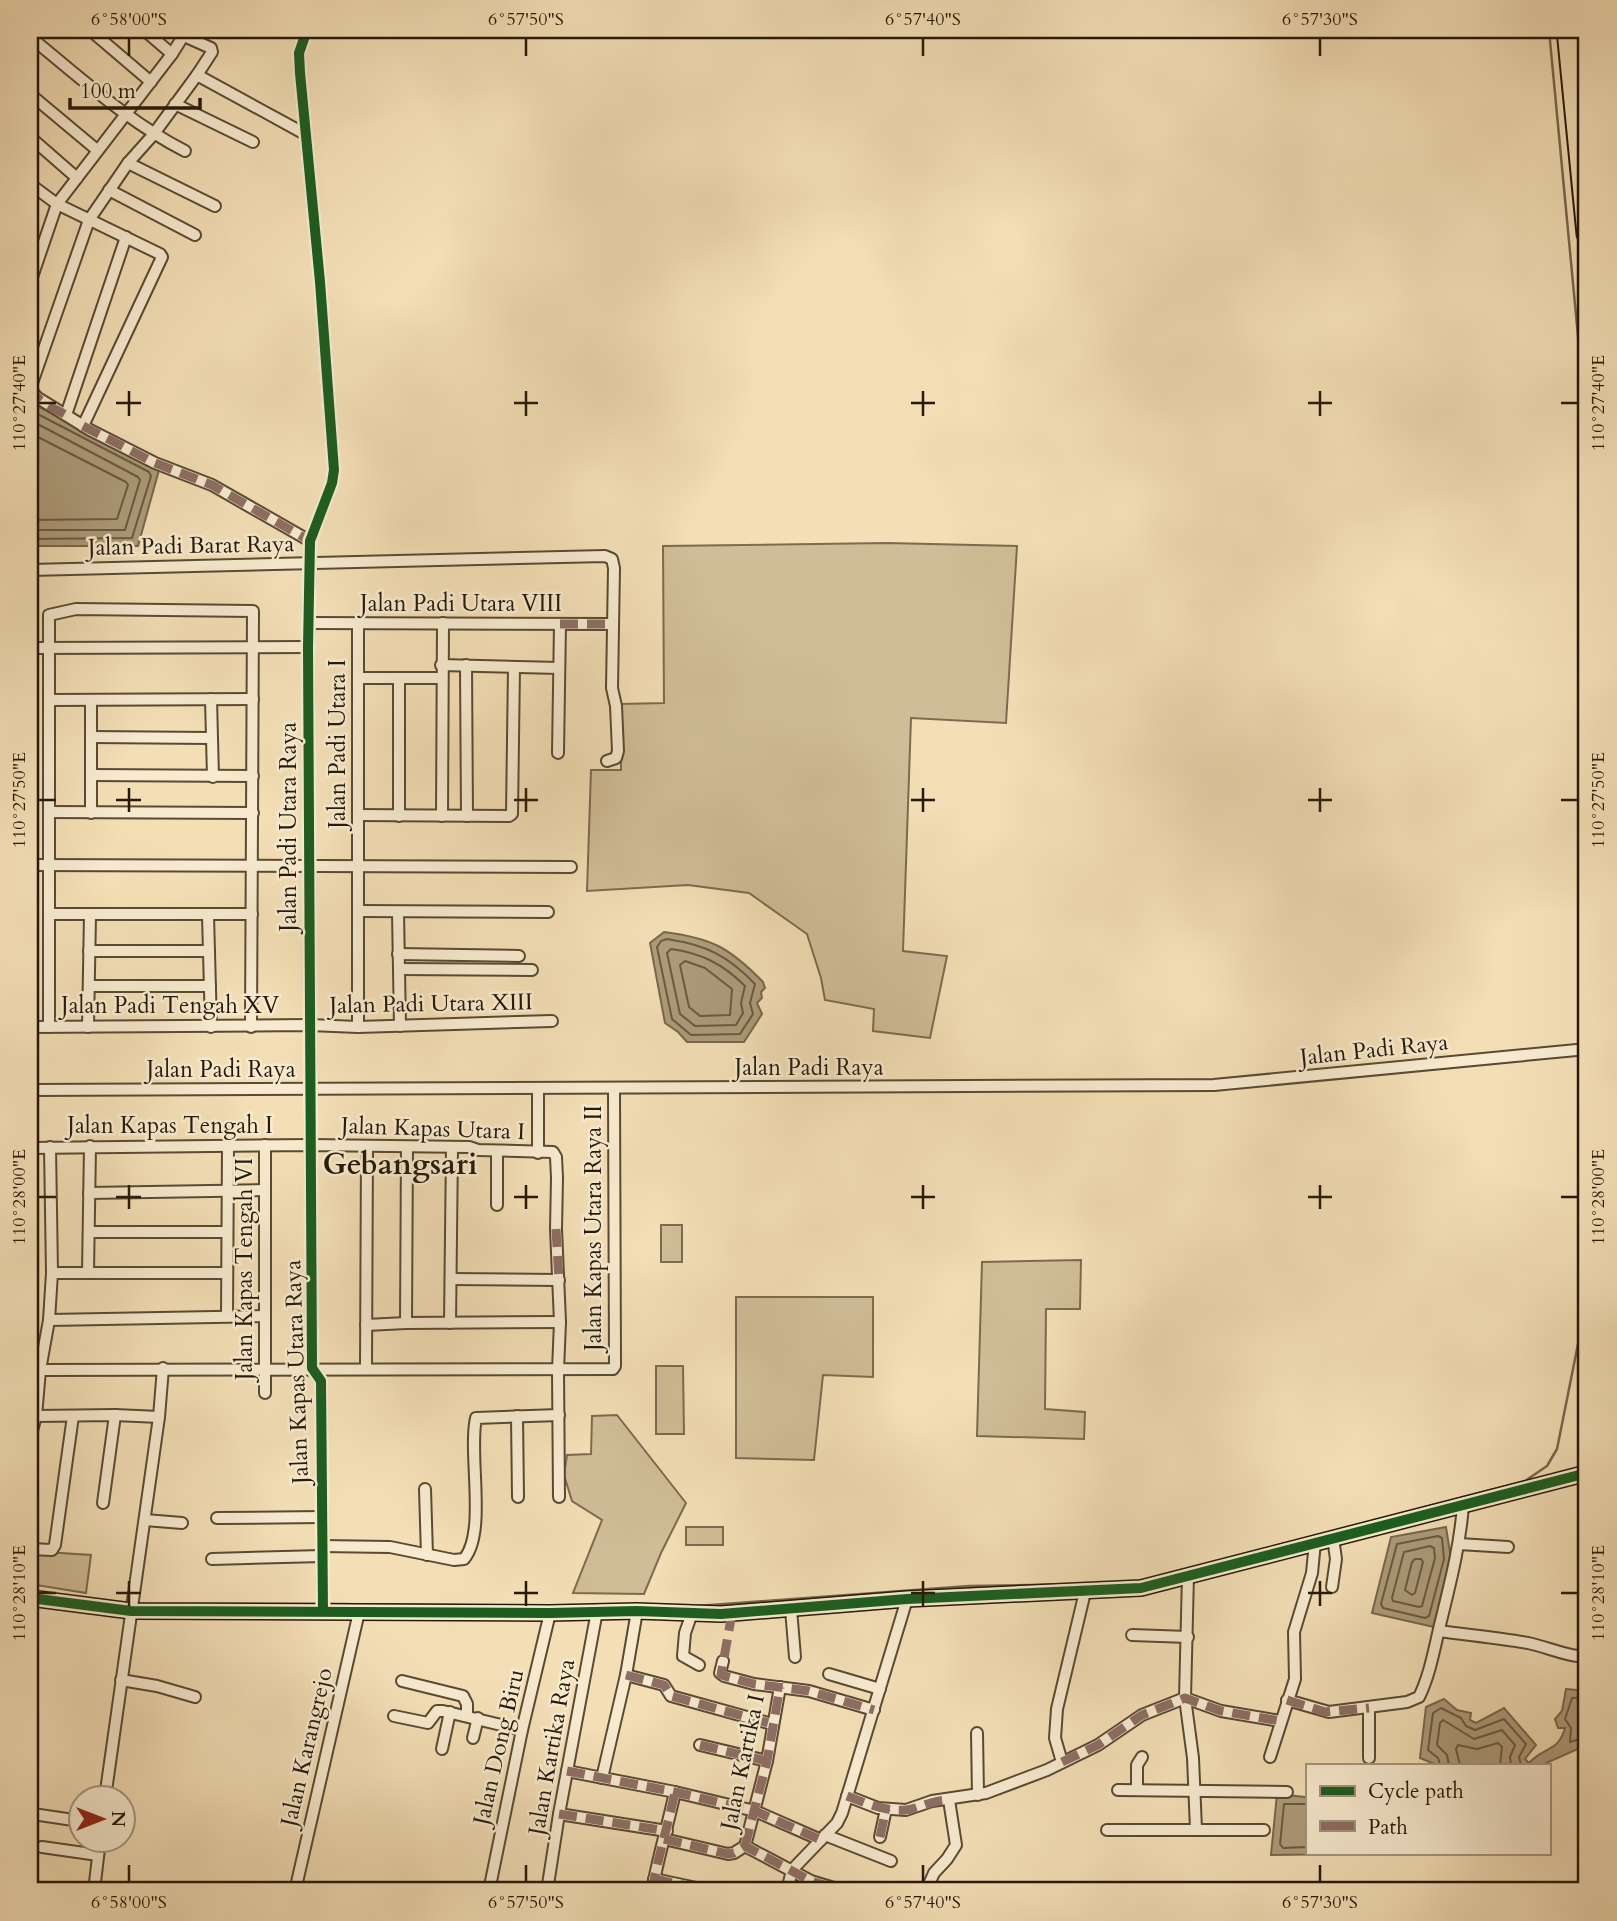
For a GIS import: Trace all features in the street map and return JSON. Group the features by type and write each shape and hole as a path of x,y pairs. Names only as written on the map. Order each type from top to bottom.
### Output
{"highway":[{"path":"1581,37 1587,149"},
{"path":"1581,37 1587,234"}],"street":[{"path":"90,30 151,82"},
{"path":"144,30 172,54"},
{"path":"30,283 57,204 97,150 151,82 185,33 206,46 212,52 197,75 153,135 128,163 89,220 31,386 32,392 83,426 155,463 212,485 309,554 334,470 299,53 307,30"},
{"path":"30,37 153,135 185,151"},
{"path":"197,75 305,134"},
{"path":"30,94 97,150"},
{"path":"175,104 253,142"},
{"path":"30,137 77,178"},
{"path":"128,163 215,206"},
{"path":"31,189 160,254 163,259 83,426"},
{"path":"109,190 195,235"},
{"path":"66,415 126,237"},
{"name":"Jalan Padi Barat Raya","path":"30,570 309,554 605,556 612,559 614,568 613,624"},
{"name":"Jalan Padi Utara Raya","path":"309,554 310,1090"},
{"path":"49,1027 49,615 76,609 253,611 251,1027"},
{"name":"Jalan Padi Utara VIII","path":"309,623 613,624"},
{"name":"Jalan Padi Utara I","path":"358,623 358,1027"},
{"path":"442,816 443,623"},
{"path":"558,753 560,624"},
{"path":"607,761 616,758 618,751 616,706 612,688 613,624"},
{"path":"30,648 308,647"},
{"path":"441,665 559,668"},
{"path":"466,665 467,816"},
{"path":"358,815 509,816 513,810 514,667"},
{"path":"358,678 441,678"},
{"path":"399,678 399,816"},
{"path":"211,699 213,777"},
{"path":"48,700 253,699"},
{"path":"90,813 91,700"},
{"path":"91,737 211,738"},
{"path":"91,775 253,776"},
{"path":"49,812 253,813"},
{"path":"30,865 571,867"},
{"path":"358,911 548,912"},
{"path":"398,912 400,1026"},
{"path":"50,914 252,915"},
{"path":"88,1027 90,915"},
{"path":"208,915 211,1027"},
{"path":"89,951 209,951"},
{"path":"398,954 519,956"},
{"path":"459,970 460,956"},
{"path":"398,969 532,970"},
{"path":"89,986 210,986"},
{"name":"Jalan Padi Utara XIII","path":"310,1026 552,1021"},
{"name":"Jalan Padi Tengah XV","path":"30,1027 310,1026"},
{"name":"Jalan Padi Raya","path":"30,1090 1214,1085 1587,1049"},
{"path":"538,1089 538,1153"},
{"name":"Jalan Kapas Utara Raya II","path":"558,1370 614,1368 614,1089"},
{"name":"Jalan Kapas Utara Raya","path":"310,1090 312,1368 321,1381 323,1606"},
{"path":"227,1316 228,1145"},
{"name":"Jalan Kapas Tengah VI","path":"265,1145 265,1393"},
{"name":"Jalan Kapas Utara I","path":"311,1145 554,1152 559,1279"},
{"name":"Jalan Kapas Tengah I","path":"30,1148 311,1145"},
{"path":"88,1273 90,1146"},
{"path":"30,1438 36,1416 35,1368 49,1320 52,1273 50,1147"},
{"path":"366,1370 367,1147"},
{"path":"406,1323 407,1147"},
{"path":"450,1324 452,1148"},
{"path":"497,1151 497,1205"},
{"path":"89,1192 265,1190"},
{"path":"89,1232 226,1232"},
{"path":"52,1273 228,1273"},
{"path":"451,1279 559,1279 559,1497"},
{"path":"49,1320 265,1316"},
{"path":"366,1325 560,1322"},
{"path":"35,1368 558,1370"},
{"path":"107,1784 159,1418 163,1368"},
{"path":"36,1416 115,1415 159,1418"},
{"path":"103,1503 115,1415"},
{"path":"212,1559 390,1547 460,1560 466,1558 475,1522 475,1421 478,1417 559,1415"},
{"path":"30,1549 51,1550 55,1545 73,1416"},
{"path":"517,1416 519,1497"},
{"path":"30,1598 132,1606 323,1606 359,1612 637,1611 720,1614 907,1599 1141,1588 1587,1473"},
{"path":"425,1489 427,1555"},
{"path":"1287,1700 1329,1712 1408,1702 1419,1697 1439,1631 1459,1544 1463,1505"},
{"path":"217,1518 322,1517"},
{"path":"145,1520 183,1523"},
{"path":"1332,1587 1336,1564 1333,1538"},
{"path":"1269,1757 1296,1672 1294,1632 1312,1573 1315,1542"},
{"path":"1459,1544 1508,1547"},
{"path":"1188,1575 1185,1698 1195,1790 1196,1829"},
{"path":"1062,1762 1055,1738 1057,1709 1085,1592"},
{"path":"787,1891 792,1870 837,1823 907,1599"},
{"path":"791,1609 795,1657"},
{"name":"Jalan Kartika Raya","path":"547,1891 597,1611"},
{"path":"602,1778 626,1675 637,1611"},
{"name":"Jalan Karangrejo","path":"295,1891 359,1612"},
{"name":"Jalan Dong Biru","path":"489,1891 522,1730 550,1613"},
{"path":"692,1613 682,1652 685,1658 699,1665"},
{"path":"1439,1631 1526,1643 1557,1650 1569,1656 1587,1657"},
{"path":"1132,1635 1188,1637"},
{"path":"723,1661 721,1675 754,1684 809,1691 874,1710"},
{"path":"829,1674 880,1689"},
{"path":"626,1675 664,1685 671,1696 772,1724"},
{"path":"121,1680 157,1686 195,1697"},
{"path":"402,1681 463,1696 473,1716 473,1738"},
{"name":"Jalan Kartika I","path":"746,1846 767,1761 780,1686"},
{"path":"847,1797 886,1809 906,1810 932,1801 978,1795 1062,1762 1098,1745 1142,1715 1185,1698 1221,1711 1280,1721"},
{"path":"1369,1708 1369,1758"},
{"path":"394,1716 425,1723 439,1710 473,1716 522,1730"},
{"path":"442,1749 450,1712"},
{"path":"977,1733 978,1795"},
{"path":"700,1745 767,1761"},
{"path":"1137,1790 1137,1765 1142,1756"},
{"path":"568,1771 755,1811 891,1861"},
{"path":"1118,1790 1287,1792"},
{"path":"652,1891 674,1792"},
{"path":"926,1891 934,1873 947,1860 956,1845 949,1800"},
{"path":"880,1838 886,1809"},
{"path":"33,1814 66,1819"},
{"path":"559,1814 665,1835 728,1854 746,1846 811,1881 844,1891"},
{"path":"1107,1830 1264,1830"},
{"path":"42,1847 98,1855 94,1891"},
{"path":"654,1879 693,1890 711,1891"}],"shaded area":[{"path":"887,543 1017,546 1006,723 911,718 903,951 947,956 930,1038 873,1031 874,1009 825,1000 807,934 749,893 688,885 587,891 591,770 621,770 621,704 664,703 663,546"},
{"path":"661,1225 682,1225 682,1262 661,1262"},
{"path":"1081,1260 1080,1309 1046,1309 1045,1409 1085,1412 1084,1439 977,1436 982,1262"},
{"path":"736,1297 873,1297 873,1377 823,1375 814,1460 736,1458"},
{"path":"656,1366 683,1366 684,1434 656,1434"},
{"path":"617,1415 686,1503 644,1594 573,1593 602,1520 572,1501 564,1475 567,1455 591,1454 592,1416"},
{"path":"686,1527 723,1527 723,1545 686,1545"},
{"path":"30,1551 91,1555 86,1593 30,1584"}],"water":[{"path":"30,402 159,470 138,546 30,546"},
{"path":"664,932 708,941 719,946 763,982 765,988 757,1003 762,1014 744,1042 687,1042 665,1023 650,943"},
{"path":"1446,1527 1451,1559 1434,1627 1372,1613 1391,1537"},
{"path":"1566,1689 1587,1691 1587,1741 1580,1748 1544,1764 1435,1764 1420,1758 1426,1707 1444,1699 1457,1710 1471,1713 1470,1720 1476,1723 1504,1708 1536,1745 1525,1759 1529,1763 1559,1742 1565,1728 1558,1728 1555,1719 1562,1711"},
{"path":"1277,1794 1306,1798 1306,1854 1352,1854 1271,1855"}],"waterway":[{"path":"1549,30 1587,431"},
{"path":"1303,1539 1525,1481 1547,1466 1557,1449 1587,1299"},
{"path":"1137,1582 1151,1578"},
{"path":"697,1606 969,1586 1082,1584"},
{"path":"137,1604 320,1604"},
{"path":"326,1604 568,1606"}],"marked path":[{"path":"31,386 40,400 66,415"},
{"path":"83,426 155,463 212,485 310,541"},
{"path":"560,624 613,624"},
{"path":"556,1229 559,1280"},
{"path":"732,1613 721,1675 754,1684 809,1691 874,1710"},
{"path":"626,1675 664,1685 671,1696 772,1724"},
{"path":"745,1846 767,1761 780,1687"},
{"path":"1062,1762 1098,1745 1142,1715 1185,1698 1221,1711 1280,1721"},
{"path":"1287,1700 1325,1712 1369,1708"},
{"path":"700,1745 767,1761"},
{"path":"567,1771 755,1811 821,1840"},
{"path":"652,1891 675,1792"},
{"path":"847,1796 891,1810 911,1809 949,1800"},
{"path":"880,1837 886,1809"},
{"path":"559,1814 667,1831"},
{"path":"664,1839 728,1854 745,1846 811,1881 844,1891"},
{"path":"654,1879 711,1891"}],"cycle path":[{"path":"307,30 299,53 300,73 334,470 332,483 310,541 308,647 312,1368 321,1381 323,1611"},
{"path":"30,1598 131,1611 637,1611 721,1614 907,1599 1141,1588 1587,1473"}],"district":[{"name":"Gebangsari","path":"400,1164"}]}
